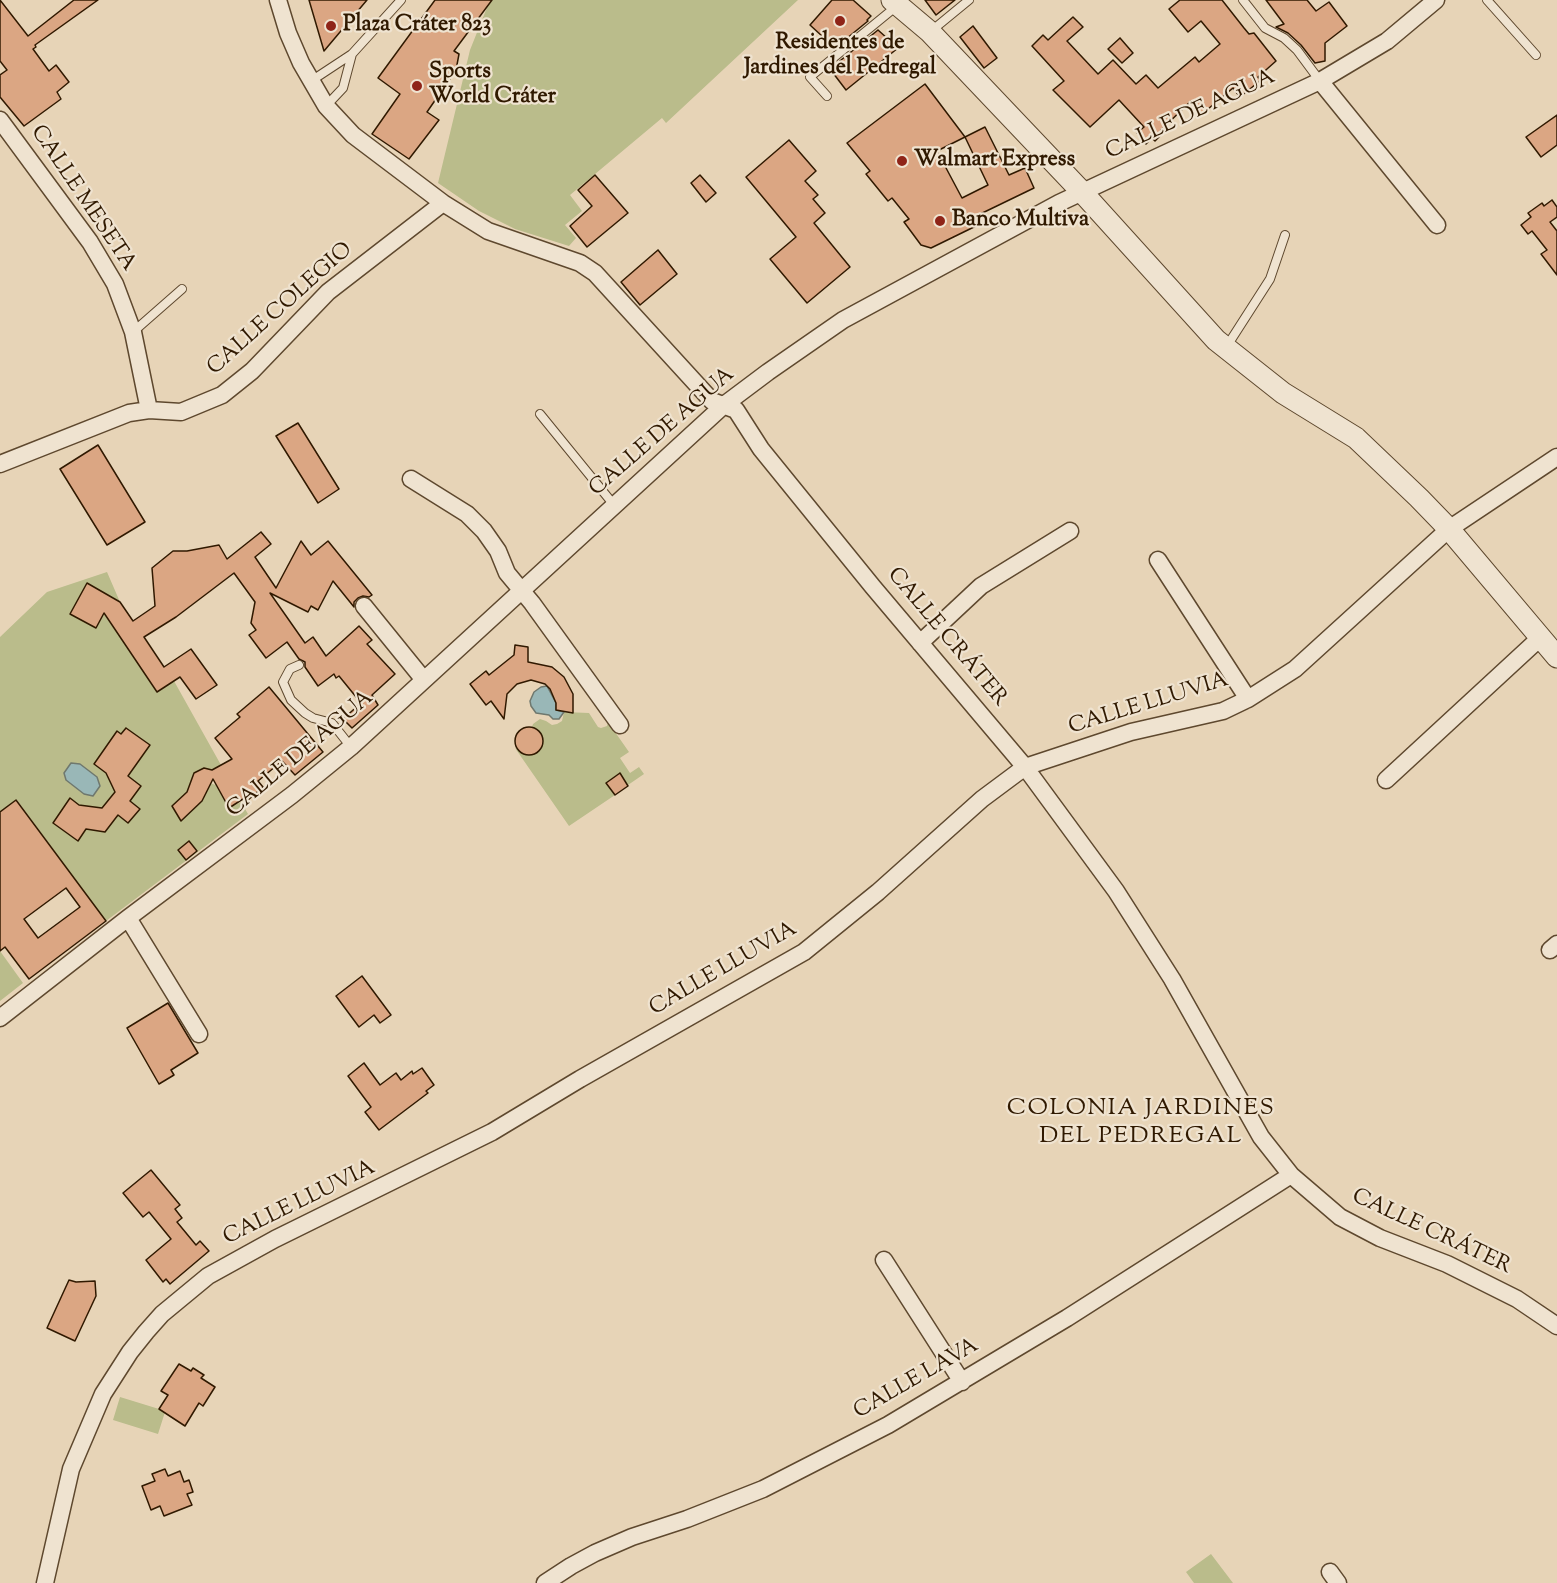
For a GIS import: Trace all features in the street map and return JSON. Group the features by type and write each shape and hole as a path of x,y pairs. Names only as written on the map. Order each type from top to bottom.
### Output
{"street":[{"name":"CALLE CRÁTER","path":"278,0 288,33 311,81 326,106 352,135 443,203 488,231 580,263 595,273 712,401 736,410 761,449 1025,767 1116,891 1172,979 1261,1137 1291,1175 1340,1217 1380,1239 1447,1264 1517,1299 1557,1326"},
{"name":"CALLE DE AGUA","path":"0,1018 292,795 351,747 724,405 843,320 1082,192 1320,81 1387,41 1436,0"},
{"path":"895,2 930,32 1082,192 1216,340 1283,393 1356,438 1449,529 1557,657"},
{"path":"1320,81 1437,225"},
{"name":"CALLE MESETA","path":"0,120 90,242 115,284 134,332 149,410"},
{"name":"CALLE COLEGIO","path":"0,464 129,413 149,410 181,412 222,395 252,371 328,292 443,203"},
{"name":"CALLE LLUVIA","path":"45,1583 71,1469 103,1394 130,1352 162,1314 208,1276 236,1259 492,1132 580,1079 804,952 878,892 982,799 1025,767 1131,732 1223,711 1248,699 1295,669 1449,529 1557,458"},
{"path":"411,479 467,513 476,522 492,541 507,573 620,725"},
{"path":"920,643 981,586 1070,531"},
{"path":"1158,560 1248,699"},
{"path":"364,606 424,680"},
{"path":"1386,780 1541,637"},
{"path":"128,918 199,1034"},
{"name":"CALLE LAVA","path":"545,1583 604,1549 763,1489 888,1425 1097,1299 1291,1175"},
{"path":"884,1260 962,1382"}],"lane":[{"path":"311,81 352,54 400,0"},
{"path":"930,32 969,0"},
{"path":"1243,0 1264,28 1284,38 1297,50 1320,81"},
{"path":"1487,0 1536,55"},
{"path":"827,96 810,77 895,2"},
{"path":"326,106 343,87 352,54"},
{"path":"1226,348 1270,279 1284,236"},
{"path":"134,332 182,289"},
{"path":"540,414 614,505"},
{"path":"298,665 290,669 283,682 291,700 305,713 332,723 351,747"}],"green space":[{"path":"490,0 798,0 666,123 662,118 570,195 582,211 565,225 576,238 569,246 515,229 479,211 438,183 470,50"},
{"path":"107,572 120,602 104,614 157,692 174,681 221,765 212,770 204,768 194,773 187,792 172,806 181,820 202,801 209,783 216,785 229,808 241,802 248,814 106,921 17,800 0,812 0,637 47,592","holes":["87,584 112,598 96,628"]},
{"path":"564,712 589,713 601,728 607,726 608,722 629,752 620,758 630,773 639,767 644,774 628,785 620,774 607,783 615,795 569,826 515,748 525,755 537,753 543,741 538,730 532,727 533,724 540,719 552,725 557,724 562,721"},
{"path":"0,951 23,983 0,1001"},
{"path":"120,1397 165,1412 158,1434 113,1420"},
{"path":"1211,1554 1233,1583 1194,1583 1186,1572"}],"water":[{"path":"547,686 556,703 556,710 564,712 559,719 536,713 531,706 530,701 534,692"},
{"path":"71,763 80,764 97,777 100,786 93,796 84,794 66,780 64,773"}],"building":[{"path":"0,0 28,36 74,0 98,0 35,45 33,49 49,71 56,65 69,82 57,92 61,99 24,126 0,97 0,75 7,70 0,61"},
{"name":"Plaza Cráter 823","path":"309,0 367,0 324,51"},
{"name":"Sports World Cráter","path":"435,0 492,0 454,51 459,54 456,70 427,112 439,120 409,159 372,134 400,94 378,78"},
{"name":"Residentes de Jardines del Pedregal","path":"832,0 853,0 871,16 835,48 810,25"},
{"path":"925,0 955,0 936,15"},
{"path":"1180,0 1222,0 1249,34 1254,33 1276,61 1258,77 1261,80 1240,97 1233,88 1202,114 1191,101 1161,130 1164,132 1155,141 1152,138 1146,144 1137,133 1144,127 1119,100 1090,127 1053,90 1064,81 1032,46 1043,35 1048,40 1073,17 1083,27 1067,41 1098,74 1113,60 1136,84 1146,75 1158,88 1195,57 1199,62 1220,44 1201,21 1188,32 1169,9"},
{"path":"1266,0 1307,0 1316,11 1329,2 1347,26 1325,43 1325,61 1315,63 1288,33 1276,27 1284,24"},
{"path":"973,26 997,58 984,68 960,37"},
{"path":"878,30 898,48 846,90 830,69"},
{"path":"1120,38 1133,53 1122,63 1108,49"},
{"name":"Walmart Express","path":"925,84 965,137 985,127 1009,175 1025,168 1034,188 972,218 976,226 931,248 921,245 904,222 909,219 892,198 888,201 866,174 870,171 847,143","holes":["965,137 988,185 962,198 937,151"]},
{"path":"1557,115 1557,145 1541,157 1526,137"},
{"path":"789,140 816,171 805,181 818,195 813,199 825,213 814,223 850,267 807,303 770,259 796,237 746,177"},
{"path":"595,175 628,213 587,247 570,226 592,206 578,190"},
{"path":"700,175 716,193 706,202 691,183"},
{"path":"1552,200 1557,207 1557,217 1550,222 1557,231 1557,275 1541,254 1547,250 1532,231 1528,234 1521,225 1531,217 1528,213 1542,203 1544,206"},
{"path":"658,250 677,274 640,305 621,282"},
{"path":"298,423 339,489 318,503 276,436"},
{"path":"98,445 145,522 107,545 60,469"},
{"path":"261,532 271,544 255,557 276,588 301,541 311,555 328,541 372,595 358,598 354,602 354,607 333,581 318,610 311,606 308,612 270,593 305,643 313,637 326,656 359,626 372,640 367,644 395,674 372,695 378,705 352,728 343,719 361,703 339,676 336,678 334,674 318,686 305,667 305,662 299,659 287,642 266,658 249,635 256,630 251,623 255,602 234,573 176,617 144,637 164,667 191,649 217,685 196,699 180,677 157,692 104,613 96,628 70,614 87,583 120,602 133,621 155,606 152,568 173,551 187,551 219,545 227,559"},
{"path":"515,645 528,647 528,662 552,667 564,677 573,694 573,713 556,710 556,703 550,689 545,684 531,680 517,684 507,694 504,719 491,701 486,705 470,684 486,671 489,675 514,655"},
{"path":"269,687 323,752 295,775 282,761 258,781 263,787 248,800 246,797 229,808 213,779 202,801 181,821 172,806 187,792 194,773 204,768 212,770 232,759 215,738 240,717 237,714"},
{"path":"529,727 539,731 543,741 539,751 529,755 519,751 515,741 519,731"},
{"path":"126,728 150,745 128,776 141,786 130,801 140,809 128,823 118,815 105,832 86,829 78,841 53,823 70,798 79,805 102,808 115,792 106,773 94,764 117,731 121,734"},
{"path":"620,773 628,786 615,795 606,783"},
{"path":"16,800 106,921 29,979 5,947 0,951 0,812","holes":["66,888 80,907 38,938 24,919"]},
{"path":"189,841 197,851 186,860 178,850"},
{"path":"362,976 391,1015 380,1023 374,1015 359,1027 336,996"},
{"path":"168,1003 198,1053 171,1070 174,1075 159,1084 127,1028"},
{"path":"364,1063 380,1085 396,1073 401,1080 412,1071 413,1074 422,1068 434,1085 426,1091 428,1093 379,1130 365,1112 371,1107 348,1076"},
{"path":"151,1170 180,1205 175,1209 182,1218 177,1222 196,1245 200,1241 209,1251 170,1284 166,1279 163,1282 146,1260 171,1239 149,1212 143,1217 123,1193"},
{"path":"69,1280 95,1281 96,1296 75,1341 47,1328"},
{"path":"179,1364 191,1371 193,1368 204,1375 201,1378 215,1387 203,1406 199,1403 185,1426 159,1409 168,1395 161,1391"},
{"path":"165,1469 168,1476 180,1471 184,1482 189,1480 193,1492 187,1494 192,1505 164,1516 160,1506 151,1510 142,1486 155,1481 152,1474"}],"place":[{"name":"Residentes de Jardines del Pedregal","path":"840,21"},
{"name":"Plaza Cráter 823","path":"331,26"},
{"name":"Sports World Cráter","path":"417,86"},
{"name":"Walmart Express","path":"902,161"},
{"name":"Banco Multiva","path":"940,221"}],"district":[{"name":"COLONIA JARDINES DEL PEDREGAL","path":"1141,1124"}]}
